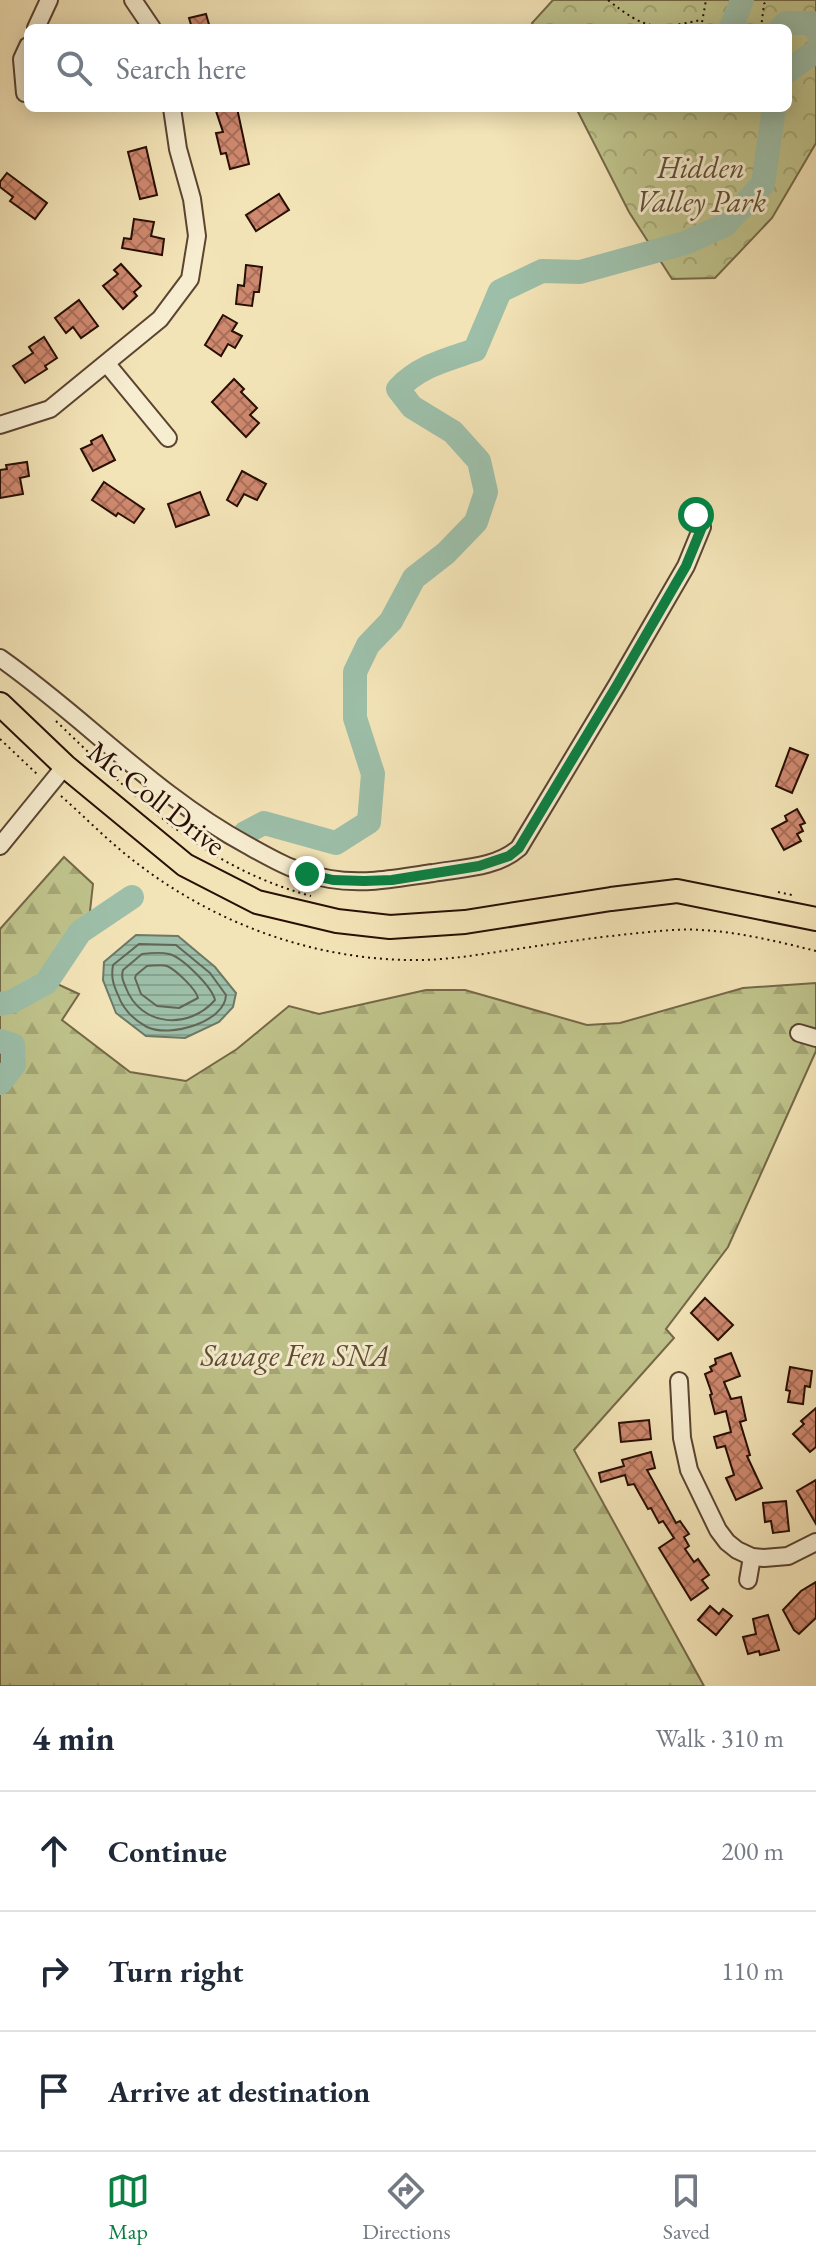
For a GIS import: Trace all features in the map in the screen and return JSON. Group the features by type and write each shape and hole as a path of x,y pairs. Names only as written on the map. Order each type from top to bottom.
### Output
{"main road":[{"name":"Mc Coll Drive","path":"0,704 65,766 185,865 257,902 337,921 390,927 465,922 677,891 816,919"}],"street":[{"path":"38,24 49,0"},
{"path":"133,0 149,24"},
{"path":"24,55 24,82"},
{"path":"0,425 50,409 160,319 190,279 197,236 173,112"},
{"path":"107,364 168,438"},
{"path":"0,658 168,793 227,835 284,866 333,880 364,881 392,880 479,866 509,856 519,848 686,566 702,527 696,515"},
{"path":"0,846 65,766"},
{"path":"799,1033 816,1038"},
{"path":"679,1381 682,1438 689,1470 718,1530 737,1550 752,1557 788,1556 816,1542"},
{"path":"748,1580 752,1557"}],"path":[{"path":"608,0 630,17 647,24"},
{"path":"701,24 706,0"},
{"path":"762,24 767,0"},
{"path":"683,24 701,20"},
{"path":"56,721 131,793 180,832 227,863 281,887 319,898"},
{"path":"771,891 801,897"}],"green space":[{"name":"Hidden Valley Park","path":"553,0 816,0 816,143 772,218 715,278 672,279 629,212 578,112 792,112 792,24 532,23"},
{"name":"Savage Fen SNA","path":"64,857 93,884 87,938 68,944 55,983 79,994 62,1020 130,1072 186,1081 237,1049 289,1006 319,1014 426,990 465,990 587,1025 620,1023 743,988 816,983 816,1051 728,1247 666,1329 674,1338 574,1450 704,1686 0,1686 0,929"}],"water":[{"path":"136,935 178,936 215,967 236,993 233,1007 219,1022 185,1038 146,1036 116,1013 103,980 104,962"}],"building":[{"path":"206,14 209,24 191,24 189,18"},
{"path":"216,112 238,112 249,164 230,169 226,153 221,154 216,133 223,132"},
{"path":"146,147 157,195 140,199 128,152"},
{"path":"7,173 47,203 35,219 10,201 13,197 0,187"},
{"path":"279,194 289,210 256,231 246,215"},
{"path":"134,219 154,222 151,236 164,239 162,255 122,248 124,238 131,239"},
{"path":"121,264 141,286 134,292 137,296 123,309 103,286 118,274 114,270"},
{"path":"246,265 262,267 259,292 254,292 252,306 236,304 238,285 244,286"},
{"path":"79,300 98,326 81,338 73,327 66,333 55,318"},
{"path":"223,315 237,323 232,331 242,336 235,348 228,344 221,356 205,345"},
{"path":"44,337 57,358 45,366 47,369 25,383 13,366 33,353 29,347"},
{"path":"234,379 244,389 241,392 257,408 250,415 259,423 246,437 212,402"},
{"path":"102,435 115,460 93,471 81,449"},
{"path":"27,462 29,476 20,478 23,494 0,498 0,470 7,469 6,465"},
{"path":"242,471 266,484 257,500 244,494 237,506 227,500"},
{"path":"104,482 144,509 134,523 118,513 116,516 92,500"},
{"path":"200,492 209,515 176,527 168,504"},
{"path":"790,748 808,755 792,793 776,786"},
{"path":"797,809 805,823 800,825 803,831 797,834 801,841 784,850 772,829 787,821 785,816"},
{"path":"705,1298 733,1325 718,1340 691,1313"},
{"path":"731,1353 740,1376 724,1382 731,1399 741,1397 746,1420 740,1422 750,1455 747,1456 762,1488 736,1500 726,1478 734,1475 725,1446 717,1448 714,1437 731,1432 726,1411 715,1414 705,1374 712,1371 710,1367 716,1364 715,1359"},
{"path":"790,1367 812,1371 810,1387 805,1386 803,1404 788,1402 790,1391 786,1390"},
{"path":"816,1408 816,1447 810,1452 793,1434 804,1424 801,1421"},
{"path":"649,1420 651,1439 621,1442 619,1423"},
{"path":"651,1452 655,1468 647,1470 676,1523 680,1521 689,1534 684,1537 689,1546 685,1549 694,1562 698,1559 709,1575 702,1580 708,1588 691,1600 659,1548 674,1538 663,1521 659,1523 634,1484 628,1485 625,1475 601,1482 599,1473 624,1466 622,1460"},
{"path":"816,1480 816,1524 797,1491"},
{"path":"786,1501 789,1531 773,1533 771,1521 765,1522 763,1503"},
{"path":"816,1582 816,1618 799,1634 783,1610 801,1591"},
{"path":"710,1606 719,1614 723,1609 732,1616 716,1635 698,1620"},
{"path":"768,1615 779,1650 760,1655 759,1651 748,1654 743,1637 756,1634 753,1619"}],"waterway":[{"path":"733,24 742,0"},
{"path":"785,24 812,23 816,30"},
{"path":"792,68 816,51"},
{"path":"245,833 264,823 336,843 369,822 373,774 355,718 355,672 368,645 391,621 414,578 446,553 476,522 486,492 479,461 453,432 412,407 398,389 424,369 475,350 500,291 542,271 580,272 685,243 725,225 763,184 773,112"},
{"path":"0,1004 11,1002 46,983 80,932 132,897"},
{"path":"0,1041 13,1045 14,1065 0,1083"}],"route":[{"path":"307,874 333,880 392,880 479,866 509,856 519,848 686,566 702,527 696,515"}]}
